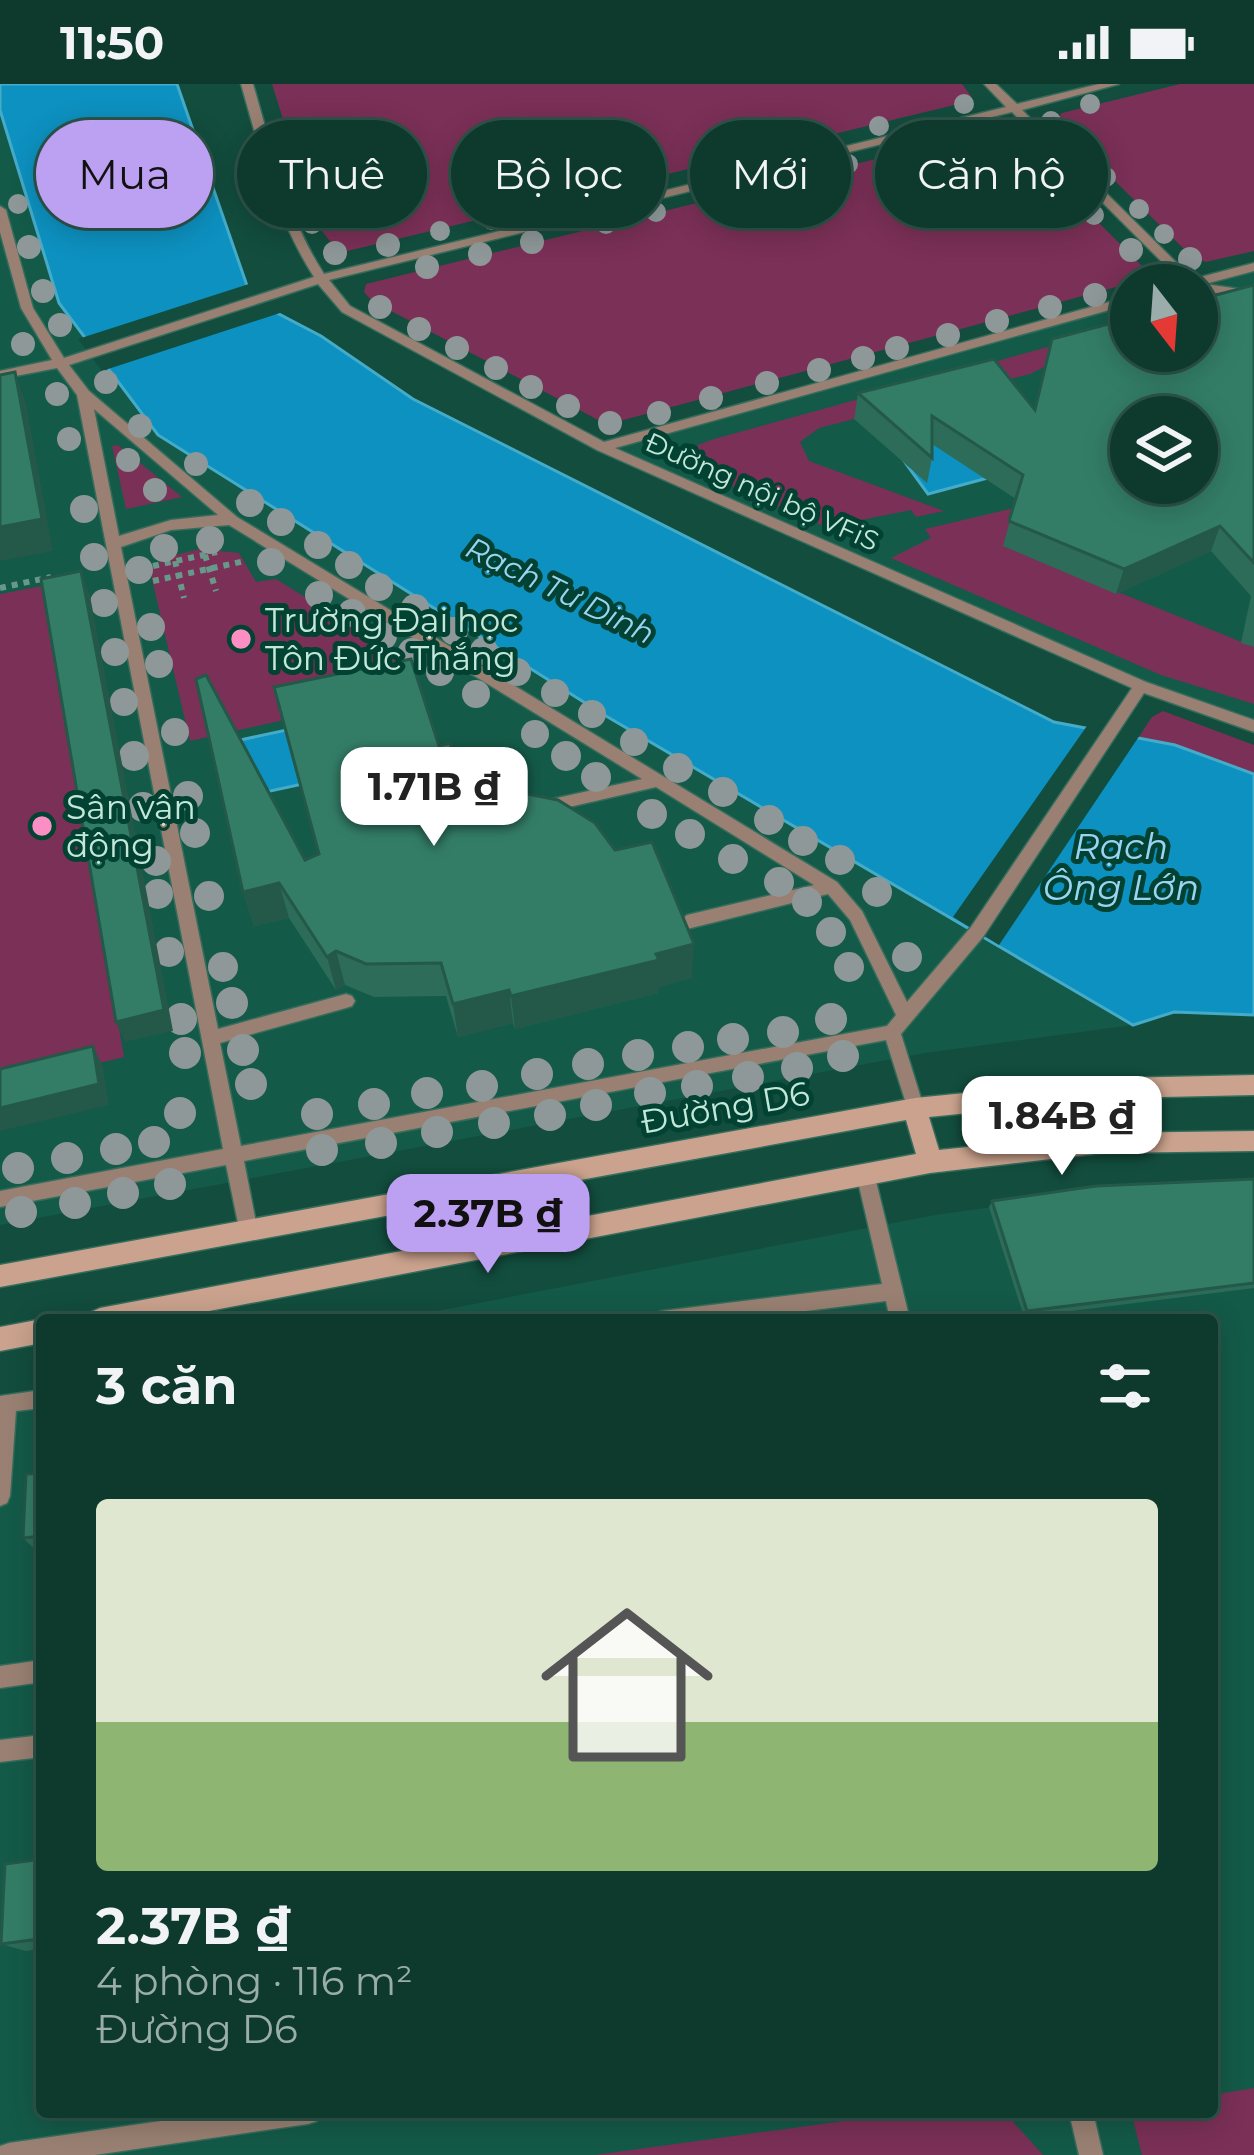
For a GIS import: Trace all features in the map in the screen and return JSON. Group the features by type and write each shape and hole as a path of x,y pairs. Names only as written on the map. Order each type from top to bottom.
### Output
{"street":[{"name":"Đường D6","path":"0,1276 915,1108 1117,1088 1254,1085"},
{"path":"915,1108 930,1162"},
{"path":"131,1314 930,1162 1103,1142 1254,1141"},
{"path":"0,1339 36,1332"}],"lane":[{"path":"248,84 290,226 315,283 346,309 602,447"},
{"path":"990,84 1170,264"},
{"path":"0,375 79,359 315,283 1113,84"},
{"path":"0,210 27,308 84,394 232,520 831,887 856,916 904,1014"},
{"path":"1218,277 1254,267"},
{"path":"1218,289 1254,295"},
{"name":"Đường nội bộ VFiS","path":"602,447 1110,306"},
{"path":"84,394 248,1228"},
{"name":"Đường nội bộ VFiS","path":"602,447 1141,686 1254,726"},
{"path":"114,544 148,528 189,519 232,520"},
{"path":"0,1198 892,1032 977,932 1141,686"},
{"path":"528,811 657,781"},
{"path":"687,922 831,887"},
{"path":"212,1038 346,1000"},
{"path":"892,1032 915,1108"},
{"path":"866,1173 899,1314"},
{"path":"710,1314 894,1291"},
{"path":"0,1496 7,1403 36,1400"},
{"path":"0,1677 36,1672"},
{"path":"0,1751 36,1746"},
{"path":"9,2155 266,2118"},
{"path":"1082,2118 1090,2155"}],"path":[{"path":"153,566 230,550"},
{"path":"205,555 216,591"},
{"path":"175,561 184,598"},
{"path":"153,581 246,561"},
{"path":"0,588 57,576"}],"shaded area":[{"path":"272,84 962,84 971,96 963,103 875,120 875,124 851,130 851,120 690,120 690,169 666,174 666,120 451,120 451,226 339,253 320,228 427,228 427,120 283,120"},
{"path":"1180,84 1254,84 1254,251 1206,262 1191,256 1108,174 1108,120 1055,120 1062,113"},
{"name":"Trường Đại học Tôn Đức Thắng","path":"0,110 59,303 158,435 606,716 1133,1025 925,1053 0,1225"},
{"path":"875,159 875,228 1104,228 1140,264 1110,264 1110,289 620,421 602,422 372,301 364,292 366,284 594,228 666,228 666,210 690,205 690,228 851,228 851,165"},
{"path":"1254,267 1254,726 1141,686 602,447 1110,306 1110,372 1218,372 1218,278"},
{"path":"1110,330 1110,334 1030,374 819,428 800,442 809,461 944,511 916,517 911,510 826,527 693,469 686,462 698,445"},
{"path":"118,445 182,497 126,509 112,446"},
{"path":"1014,508 1004,546 1254,647 1254,704 1161,675 891,558 931,538 925,529"},
{"path":"200,549 239,553 256,582 276,579 406,660 293,718 190,741 150,571 164,558"},
{"name":"Sân vận động","path":"42,586 124,1057 0,1087 0,594"},
{"path":"1163,711 1254,745 1254,774 1175,745 1138,738 1152,717"},
{"path":"1254,1186 1254,2155 0,2155 0,1396 36,1389 36,2118 1218,2118 1218,1314 421,1314 935,1215 1093,1193"},
{"path":"1254,2088 1254,2155 1142,2155 1133,2118 1218,2118 1218,2094"},
{"path":"865,2118 1010,2118 1043,2155 595,2155"}],"water":[{"name":"Rạch Ông Lớn","path":"0,84 177,84 190,120 36,120 36,228 0,110"},
{"name":"Rạch Ông Lớn","path":"213,188 252,300 321,336 413,399 1054,722 1175,745 1254,774 1254,1015 1174,1012 1133,1025 606,716 158,435 59,303 36,228 213,228"},
{"path":"998,410 1040,464 928,494 888,439"},
{"path":"357,715 372,769 229,800 217,745"}],"pier":[{"path":"252,283 257,296 286,311 102,371 78,339"},
{"path":"1089,723 1142,732 999,945 953,917"}],"building":[{"path":"1254,285 1254,563 1220,526 1124,569 1009,521 1023,475 932,416 932,458 858,393 994,359 1035,410 1052,339 1110,324 1110,372 1218,372 1218,294"},
{"path":"15,372 42,519 0,527 0,375"},
{"path":"81,571 164,1010 116,1022 41,579"},
{"path":"411,659 439,746 450,743 466,793 497,788 558,800 595,823 615,850 652,842 694,944 656,954 659,960 511,996 509,990 453,1004 441,963 366,964 336,951 327,957 279,883 243,892 196,679 206,675 305,860 319,854 274,687"},
{"path":"93,1046 99,1084 0,1108 0,1069"},
{"path":"1254,1179 1254,1283 1027,1311 992,1201 1096,1186"},
{"path":"36,1473 36,1537 23,1538 26,1474"},
{"path":"36,1860 36,1939 1,1944 5,1864"}],"place":[{"name":"Trường Đại học Tôn Đức Thắng","path":"241,639"},
{"name":"Sân vận động","path":"42,826"}],"water label":[{"name":"Rạch Tư Dinh","path":"560,591"}]}
